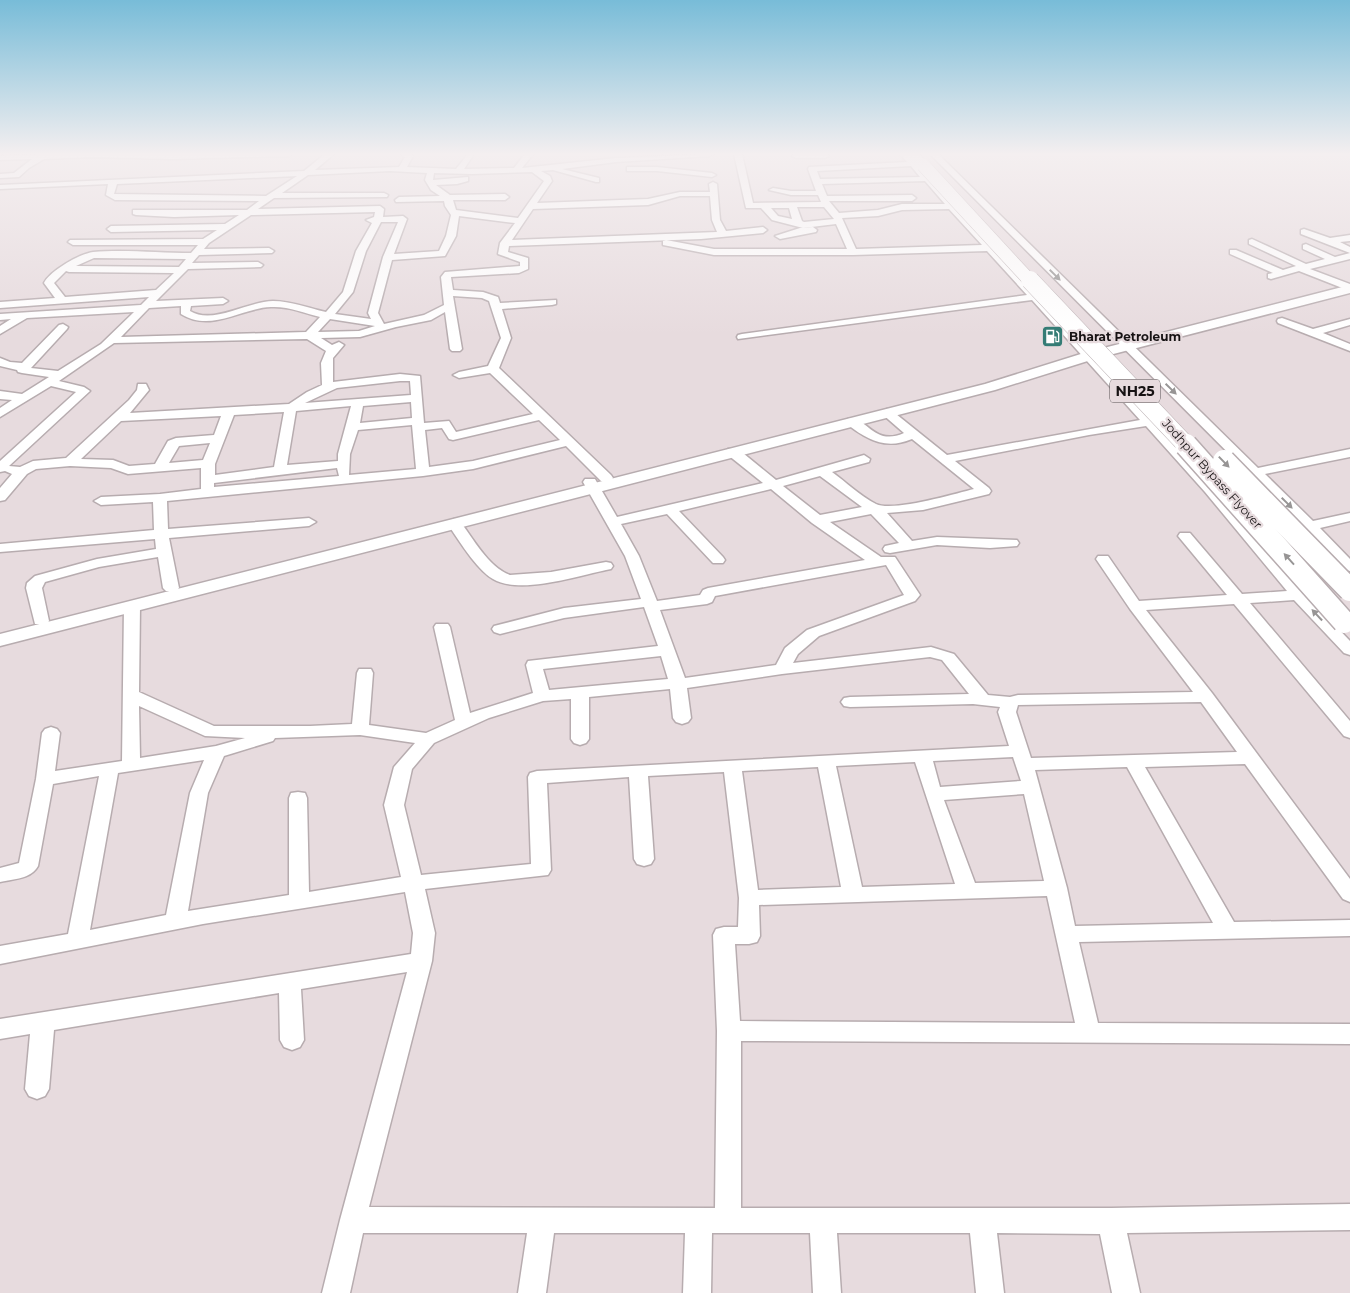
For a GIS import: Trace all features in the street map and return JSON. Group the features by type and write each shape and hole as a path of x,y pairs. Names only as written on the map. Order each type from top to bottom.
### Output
{"highway":[{"name":"Jodhpur Bypass Flyover","path":"970,214 1045,297 1215,476 1347,625"},
{"name":"Jodhpur Bypass Flyover","path":"974,214 1350,590"}],"main road":[{"path":"0,640 454,523 597,482 733,452 1033,375 1089,356 1350,288"},
{"path":"0,632 597,482 1030,370 1060,365"}],"street":[{"path":"0,413 105,346 184,268 205,242 245,214"},
{"path":"309,335 344,298 357,270 361,252 379,220 380,214"},
{"path":"388,257 442,254 450,236 455,216 454,214"},
{"path":"470,214 521,221"},
{"path":"456,349 446,277 448,274 519,270 525,267 525,260 503,255 505,243 526,214"},
{"path":"716,214 722,233"},
{"path":"772,214 776,218 806,225 839,222"},
{"path":"795,214 798,223"},
{"path":"834,214 853,252"},
{"path":"780,236 872,214"},
{"path":"958,214 1210,489 1298,595 1350,650"},
{"path":"980,214 1127,347 1256,472 1350,567"},
{"path":"362,220 379,220 405,215 388,257 373,313 380,325"},
{"path":"237,220 345,220"},
{"path":"111,229 226,227"},
{"path":"505,243 701,236 764,230"},
{"path":"1304,232 1350,250"},
{"path":"652,238 681,247 714,252 853,252 989,248"},
{"path":"1329,241 1350,238"},
{"path":"73,242 205,242"},
{"path":"1252,242 1303,268 1350,288"},
{"path":"61,301 60,295 49,283 51,279 63,268 114,243"},
{"path":"1306,247 1334,260"},
{"path":"92,255 154,256 269,251"},
{"path":"1233,252 1282,273"},
{"path":"139,269 154,256"},
{"path":"1271,276 1350,256"},
{"path":"46,268 139,269 258,265"},
{"path":"0,306 159,293"},
{"path":"448,293 489,296 494,299 506,338 493,369"},
{"path":"742,337 1034,297"},
{"path":"0,317 223,301"},
{"path":"497,306 552,302"},
{"path":"186,303 185,312 196,317 215,317 273,304 380,325"},
{"path":"328,387 326,359 331,350 380,325 427,318 449,306"},
{"path":"0,330 25,315"},
{"path":"1282,321 1350,348"},
{"path":"1312,333 1350,322"},
{"path":"24,367 62,327"},
{"path":"111,340 360,334"},
{"path":"309,335 331,350"},
{"path":"0,362 7,365 24,367"},
{"path":"24,367 22,370 61,375"},
{"path":"459,374 493,369"},
{"path":"493,369 568,442 597,482 613,522 632,556 668,650 678,683 682,718"},
{"path":"280,470 290,408 304,396 328,387 359,381 416,378 423,472"},
{"path":"0,469 84,391 50,382"},
{"path":"70,462 140,396 143,390 142,386"},
{"path":"0,395 25,398"},
{"path":"118,417 229,412 417,398"},
{"path":"344,480 344,454 353,427 358,402"},
{"path":"160,468 172,444 221,432 256,410"},
{"path":"208,486 208,464 229,412"},
{"path":"817,520 874,509 900,509 923,506 984,491 887,413"},
{"path":"353,427 445,424 454,442 541,416"},
{"path":"852,422 879,440 895,442 913,434"},
{"path":"944,459 1089,431 1148,422"},
{"path":"208,486 344,480 423,472 473,465 568,442"},
{"path":"733,452 817,520 878,562"},
{"path":"1256,472 1350,453"},
{"path":"613,522 773,485 864,459"},
{"path":"0,497 22,471 33,465 70,462 114,464 128,470 208,464"},
{"path":"101,501 160,498 280,470 343,464"},
{"path":"0,469 22,471"},
{"path":"822,471 886,519 907,544"},
{"path":"160,498 161,534 171,588"},
{"path":"670,509 718,560"},
{"path":"1310,526 1350,517"},
{"path":"0,548 257,524 309,522"},
{"path":"454,523 491,569 500,577 524,581 606,566"},
{"path":"1185,536 1350,732"},
{"path":"890,549 907,544 944,540 990,544 1012,543"},
{"path":"41,621 34,588 35,583 40,579 97,563 164,552"},
{"path":"1103,559 1135,606 1251,758 1350,894"},
{"path":"500,629 564,613 707,599 708,593 890,560 911,592 910,598 813,633 791,651 782,669"},
{"path":"1135,606 1298,595"},
{"path":"131,766 132,606"},
{"path":"442,627 464,723"},
{"path":"542,696 534,666 668,650"},
{"path":"336,1293 420,961 424,933 394,805 403,767 428,739 483,714 542,696 705,681 782,669 936,652 948,656 982,699"},
{"path":"360,729 365,673"},
{"path":"580,692 580,739"},
{"path":"130,695 211,732 360,729 428,739"},
{"path":"850,702 982,699 1010,702 1018,700 1206,698"},
{"path":"1010,702 1007,712 1032,787 1057,888 1065,934 1089,1033"},
{"path":"45,779 217,752 284,732"},
{"path":"0,876 23,870 28,866 45,779 51,733"},
{"path":"175,922 199,793 217,752"},
{"path":"0,955 175,922 413,883 541,870 537,777 922,756 1132,760 1251,758"},
{"path":"922,756 933,794 967,890"},
{"path":"826,760 853,894"},
{"path":"1132,760 1228,930"},
{"path":"728,1220 729,1031 724,935 749,936 749,898 732,765"},
{"path":"77,940 110,768"},
{"path":"638,771 644,859"},
{"path":"933,794 1032,787"},
{"path":"298,798 299,901"},
{"path":"749,898 1057,888"},
{"path":"1065,934 1350,928"},
{"path":"0,1029 420,961"},
{"path":"290,982 292,1040"},
{"path":"37,1089 43,1022"},
{"path":"729,1031 1350,1034"},
{"path":"353,1220 1111,1221 1350,1217"},
{"path":"532,1293 542,1220"},
{"path":"697,1293 698,1220"},
{"path":"823,1221 827,1293"},
{"path":"982,1221 990,1293"},
{"path":"1111,1221 1126,1293"}],"place":[{"name":"Bharat Petroleum","path":"1053,337"}]}
